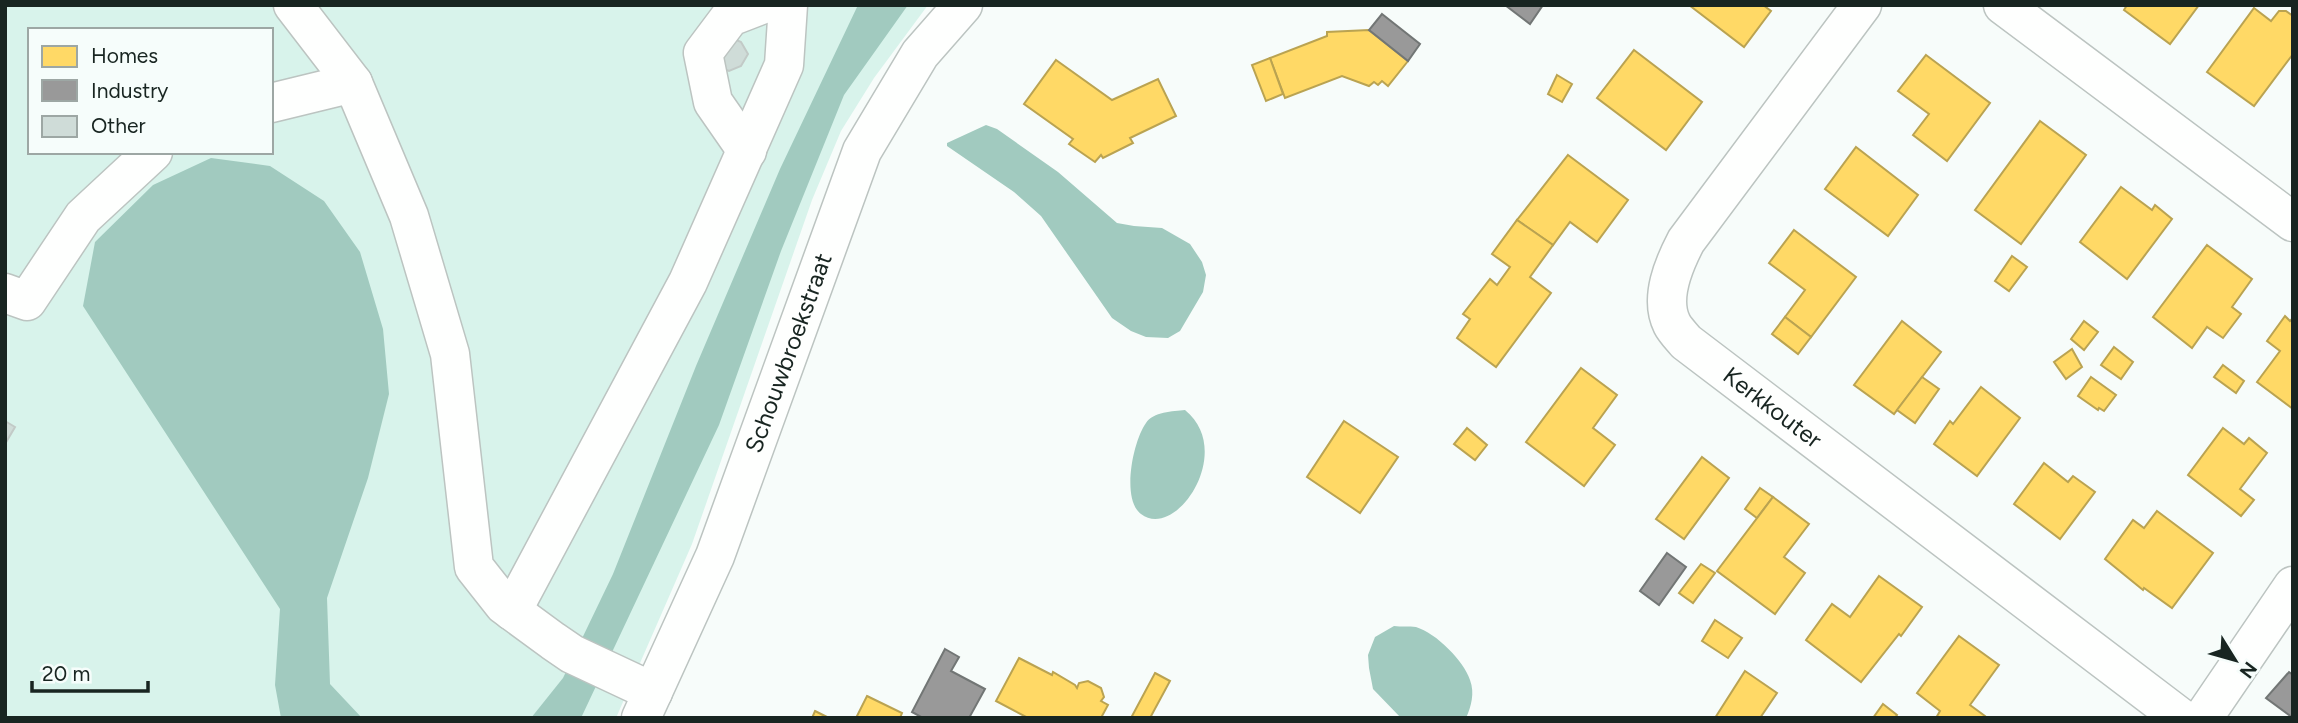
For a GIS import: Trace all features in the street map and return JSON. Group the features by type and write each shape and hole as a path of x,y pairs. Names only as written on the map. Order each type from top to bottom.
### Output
{"street":[{"path":"293,5 353,83 410,216 450,354 474,566 512,611 572,654 609,671 647,705"},
{"path":"747,151 713,102 702,53 730,17 761,5"},
{"path":"512,611 688,282 785,65 788,5"},
{"name":"Schouwbroekstraat","path":"647,705 715,556 862,151 920,54 962,5"},
{"name":"Kerkkouter","path":"1862,5 1686,241 1675,263 1667,295 1671,322 1686,342 2181,718"},
{"path":"2003,5 2293,222"},
{"path":"273,103 353,83"},
{"path":"5,293 27,301 83,218 151,154"},
{"path":"2203,718 2293,586"}],"shaded area":[{"path":"5,5 928,5 874,78 841,131 812,200 692,544 616,718 5,718"},
{"path":"858,5 908,5 844,95 781,251 719,425 581,718 531,718 563,678 613,574 696,366 780,169"},
{"path":"986,125 997,129 1058,172 1117,223 1162,228 1190,244 1202,262 1206,275 1203,292 1180,331 1168,338 1146,337 1112,318 1041,216 1014,192 947,146 947,143"},
{"path":"211,158 270,166 324,201 360,252 383,329 389,394 368,478 327,598 330,684 362,718 281,718 275,685 280,609 83,306 95,242 153,185"},
{"path":"1185,410 1199,427 1205,447 1203,468 1195,488 1184,504 1170,515 1155,519 1141,514 1135,507 1130,483 1133,456 1141,431 1149,419 1164,413"},
{"path":"1394,626 1424,630 1456,656 1467,673 1472,690 1466,718 1401,718 1373,689 1368,655 1375,637"}],"building: Homes":[{"path":"1689,5 1763,5 1771,11 1744,47"},
{"path":"2127,5 2199,5 2170,44 2124,10"},
{"path":"2254,8 2271,21 2279,11 2286,11 2293,16 2293,54 2254,106 2207,72"},
{"path":"1369,30 1408,61 1388,86 1382,81 1378,85 1374,82 1369,86 1342,76 1285,98 1270,58 1327,36 1327,32"},
{"path":"1634,50 1702,102 1666,150 1597,98"},
{"path":"1926,55 1990,103 1947,161 1913,135 1929,114 1898,91"},
{"path":"1270,58 1283,94 1266,101 1252,65"},
{"path":"1056,60 1112,100 1158,79 1176,116 1130,138 1133,143 1103,158 1101,155 1095,162 1069,144 1073,139 1024,104"},
{"path":"1557,75 1572,84 1562,102 1548,94"},
{"path":"2040,121 2086,155 2021,244 1975,210"},
{"path":"1856,147 1918,195 1888,236 1825,189"},
{"path":"1568,155 1628,200 1597,242 1570,222 1553,245 1517,220"},
{"path":"2121,187 2152,210 2155,205 2172,219 2127,279 2080,242"},
{"path":"1517,220 1553,245 1530,277 1551,293 1496,367 1457,338 1470,319 1463,314 1490,279 1497,285 1510,267 1492,254"},
{"path":"1794,230 1856,277 1811,337 1785,317 1805,290 1769,263"},
{"path":"2207,245 2252,279 2232,307 2241,314 2223,338 2207,327 2192,348 2153,317"},
{"path":"2012,256 2027,267 2009,291 1995,281"},
{"path":"2285,316 2290,321 2293,318 2293,409 2257,382 2280,351 2267,341"},
{"path":"1785,317 1811,337 1798,354 1772,334"},
{"path":"1902,321 1941,352 1894,414 1854,385"},
{"path":"2084,321 2098,332 2084,350 2071,339"},
{"path":"2114,347 2133,362 2121,379 2101,365"},
{"path":"2072,349 2082,367 2066,379 2054,362"},
{"path":"2223,365 2244,381 2236,393 2214,377"},
{"path":"1581,368 1617,395 1593,428 1615,445 1584,486 1526,442"},
{"path":"1922,377 1939,389 1915,423 1897,410"},
{"path":"2091,377 2116,395 2104,411 2099,408 2098,410 2078,396"},
{"path":"1981,387 2020,418 1977,476 1934,444 1950,421 1953,424"},
{"path":"1344,421 1398,457 1360,513 1307,477"},
{"path":"1467,428 1487,445 1475,460 1454,444"},
{"path":"2223,428 2244,444 2249,438 2267,453 2240,489 2254,500 2241,516 2188,475"},
{"path":"1702,457 1729,478 1684,539 1656,519"},
{"path":"2044,463 2068,482 2073,476 2095,492 2060,539 2014,504"},
{"path":"1760,488 1773,497 1757,518 1745,509"},
{"path":"1773,497 1809,524 1784,557 1805,573 1775,614 1717,571"},
{"path":"2157,511 2213,553 2172,608 2144,588 2143,590 2105,559 2133,520 2144,528"},
{"path":"1701,564 1715,573 1693,603 1679,593"},
{"path":"1879,576 1922,607 1861,682 1806,640 1832,604 1850,617"},
{"path":"1715,620 1742,638 1728,658 1702,641"},
{"path":"1959,636 1999,665 1970,705 1985,716 1984,718 1936,718 1940,711 1917,693"},
{"path":"1019,658 1052,675 1053,672 1077,688 1079,683 1088,681 1101,688 1104,697 1101,701 1108,705 1102,716 1104,718 1028,718 996,701"},
{"path":"1745,671 1777,693 1760,718 1715,718"},
{"path":"1155,673 1170,681 1150,718 1131,718"},
{"path":"867,696 902,713 900,718 856,718"},
{"path":"1883,704 1897,715 1895,718 1873,718"},
{"path":"815,711 829,718 812,718"}],"building: Industry":[{"path":"1505,5 1543,5 1530,24"},
{"path":"1382,14 1420,44 1408,61 1369,30"},
{"path":"1667,553 1686,567 1659,605 1640,591"},
{"path":"945,649 959,657 951,671 985,689 969,718 923,718 912,712"},
{"path":"2289,672 2293,675 2293,718 2266,698"}],"building: Other":[{"path":"732,38 741,42 748,54 741,66 729,71 716,66"},
{"path":"5,421 15,427 5,444"}]}
